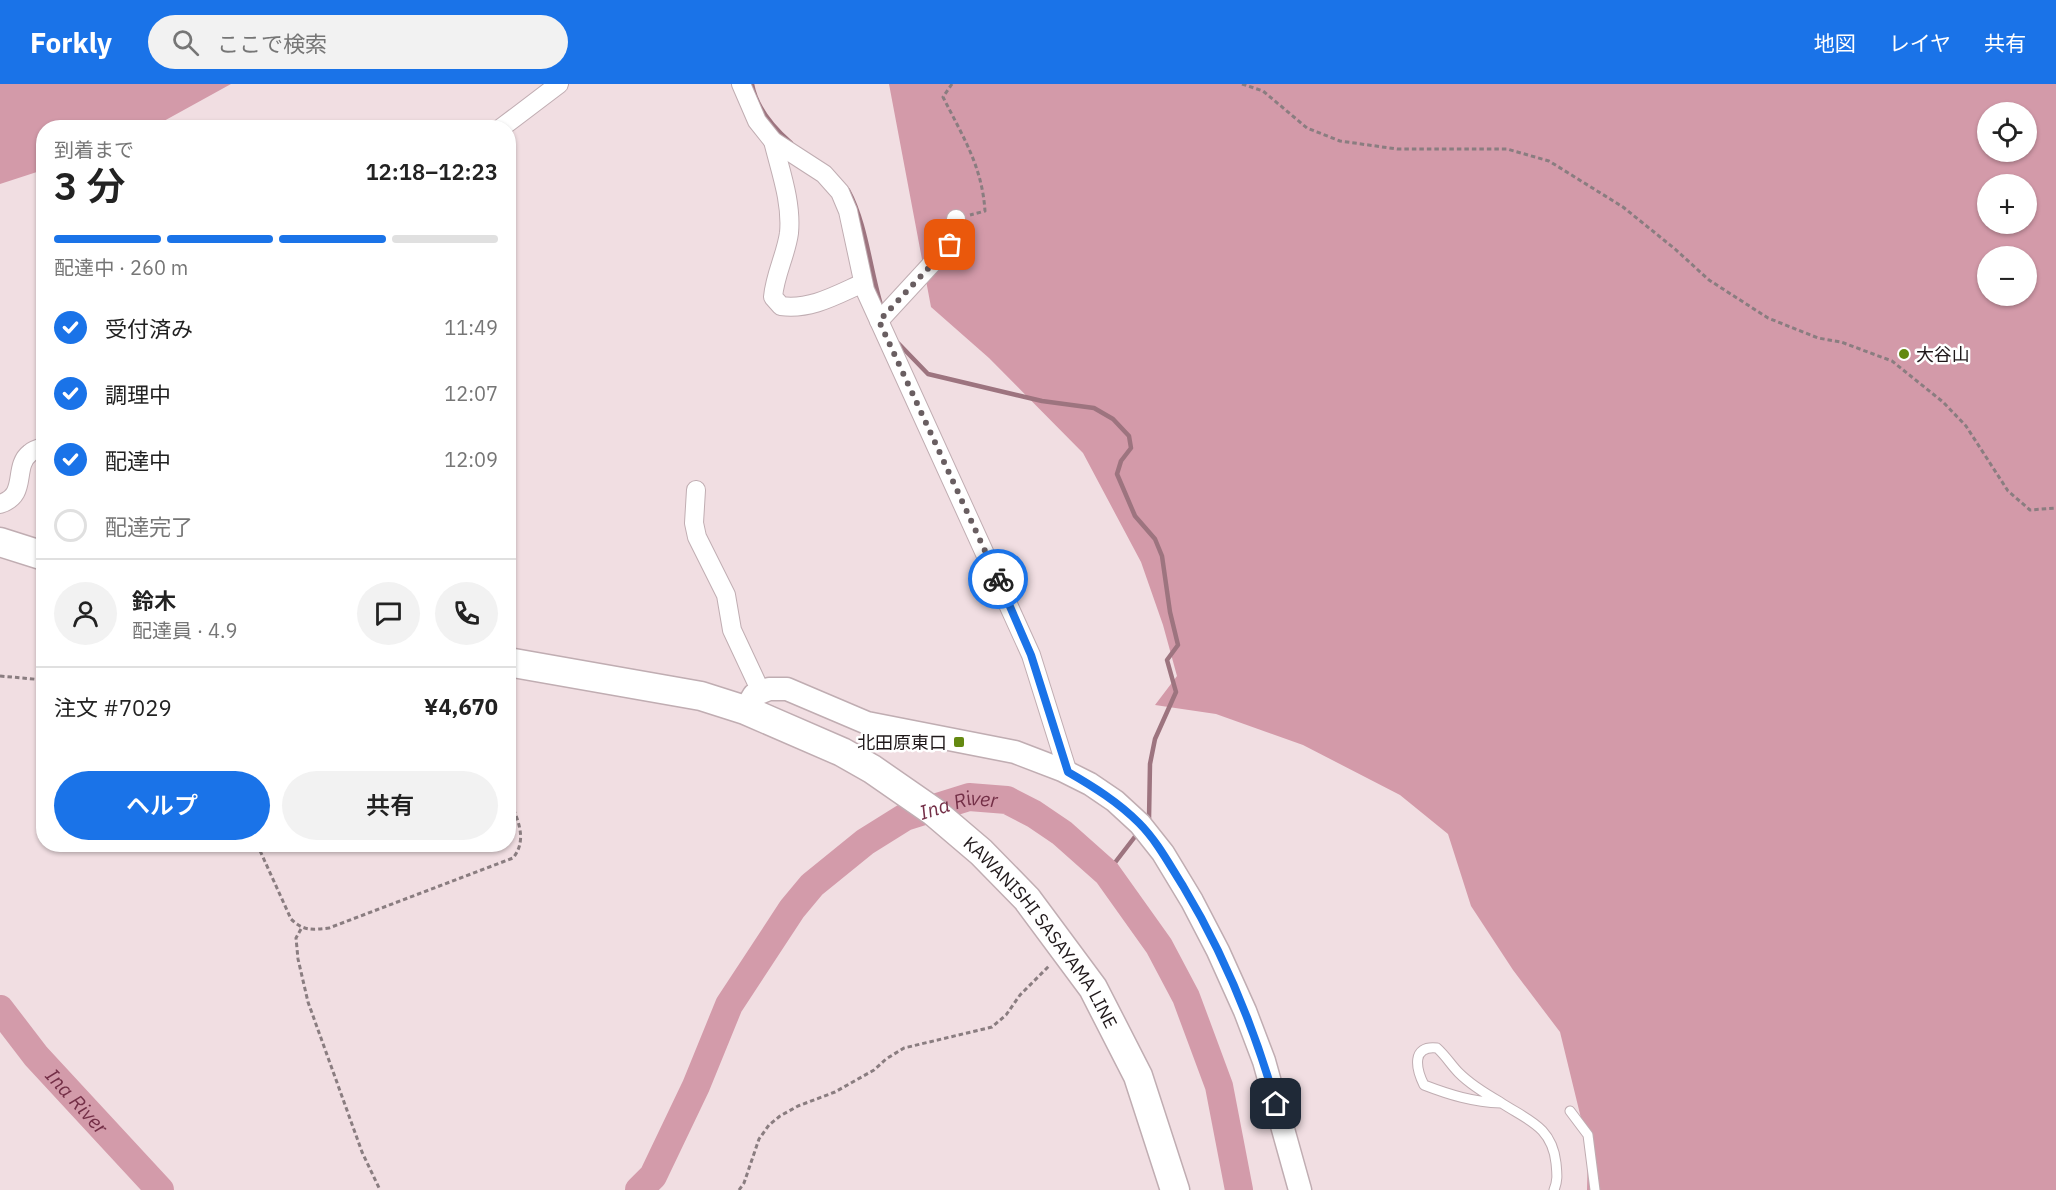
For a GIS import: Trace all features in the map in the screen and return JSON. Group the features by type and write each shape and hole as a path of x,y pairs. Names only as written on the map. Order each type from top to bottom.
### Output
{"main road":[{"path":"0,542 36,553"},
{"name":"KAWANISHI SASAYAMA LINE","path":"516,663 701,696 753,701 872,769 934,812 981,852 1027,899 1093,988 1138,1076 1175,1190"}],"street":[{"path":"512,120 559,84"},
{"path":"741,84 757,121 773,141 824,174 840,192 848,211 863,283 883,316 1031,655 1068,772"},
{"path":"773,141 788,200 789,233 774,280 773,297 781,306 792,308 812,305 863,283"},
{"path":"883,316 950,245 955,236 956,219"},
{"path":"0,504 10,501 16,492 24,461 30,453 36,450"},
{"path":"696,490 694,523 696,537 726,595 732,630 753,701 770,689 787,689 867,723 1015,752 1068,772 1115,801 1140,824 1163,853 1192,901 1245,1011 1264,1061 1300,1190"}],"lane":[{"path":"1501,1103 1482,1103 1457,1098 1424,1085 1419,1075 1417,1060 1429,1047 1437,1048 1459,1072 1501,1103 1538,1125 1550,1140 1555,1155 1558,1180 1554,1190"},
{"path":"1570,1111 1588,1135 1595,1190"}],"path":[{"path":"952,84 943,97 975,161 983,188 985,212 956,219"},
{"path":"1242,84 1263,92 1307,128 1340,141 1397,149 1507,149 1549,161 1623,207 1710,280 1768,318 1818,338 1841,342 1892,361 1943,402 1966,426 2007,490 2030,510 2056,508"},
{"path":"0,676 36,679"},
{"path":"261,852 291,919 301,928 314,930 329,928 513,858 520,849 522,837 516,819"},
{"path":"301,928 296,938 298,959 308,1002 362,1152 380,1190"},
{"path":"739,1190 744,1184 759,1139 780,1116 798,1106 835,1092 874,1070 904,1048 974,1033 992,1026 1006,1015 1020,995 1050,964"}],"shaded area":[{"path":"0,84 231,84 166,120 36,120 36,172 0,184"},
{"path":"889,84 2056,84 2056,1190 1587,1190 1588,1147 1560,1032 1513,970 1471,906 1448,834 1400,795 1303,745 1216,714 1155,705 1177,676 1163,625 1141,562 1083,453 989,358 931,307"}],"waterway":[{"path":"752,84 757,101 778,131 791,143"},
{"path":"848,190 859,217 881,305"},
{"path":"898,343 928,374 1042,401 1094,408 1113,419 1129,436 1131,448 1121,461 1117,474 1135,516 1155,539 1162,556 1170,612 1178,645 1167,660 1176,692 1155,739 1150,764 1149,819 1146,822"},
{"name":"Ina River","path":"639,1190 653,1176 696,1086 729,1005 792,909 812,885 865,842 905,817 969,797 1007,800 1034,814 1062,833 1107,873 1159,946 1186,997 1219,1086 1239,1190"},
{"path":"1107,873 1137,834"},
{"name":"Ina River","path":"0,1009 36,1056 160,1190"}],"way so far":[{"path":"950,245 879,321 998,579"}],"place":[{"name":"大谷山","path":"1904,354"},
{"name":"北田原東口","path":"959,742"}],"route":[{"path":"998,579 1031,655 1068,772 1115,801 1140,824 1163,853 1218,951 1264,1061 1276,1104"}]}
